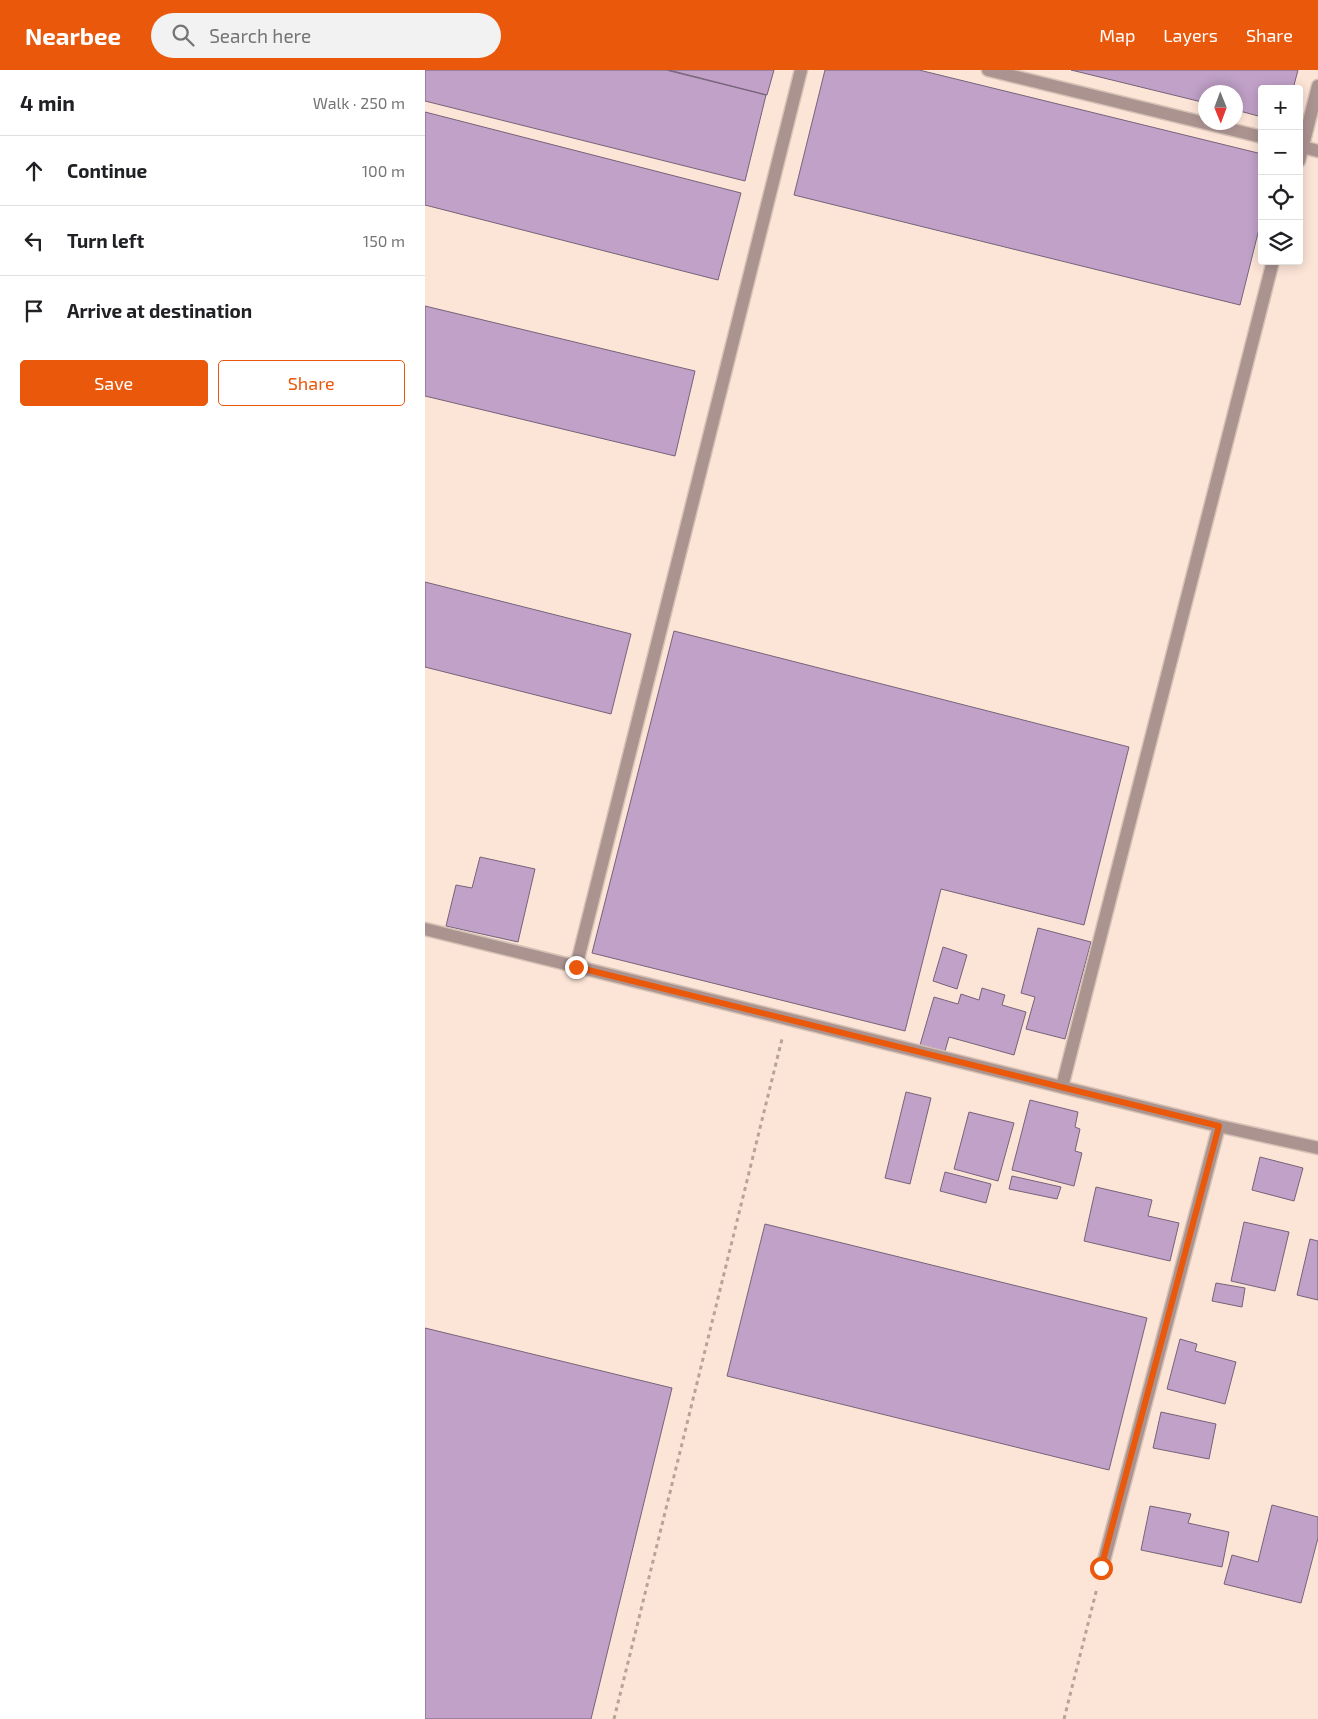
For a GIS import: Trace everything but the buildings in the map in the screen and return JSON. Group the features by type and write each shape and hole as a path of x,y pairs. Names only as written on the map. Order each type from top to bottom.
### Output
{"street":[{"path":"576,967 801,70"},
{"path":"988,70 1258,136"},
{"path":"1303,139 1318,86"},
{"path":"1303,146 1318,150"},
{"path":"1062,1087 1272,265"},
{"path":"425,929 1219,1126 1318,1148"},
{"path":"1101,1568 1219,1126"}],"path":[{"path":"614,1719 787,1019"},
{"path":"1064,1719 1101,1568"}],"route":[{"path":"576,967 1219,1126 1101,1568"}]}
